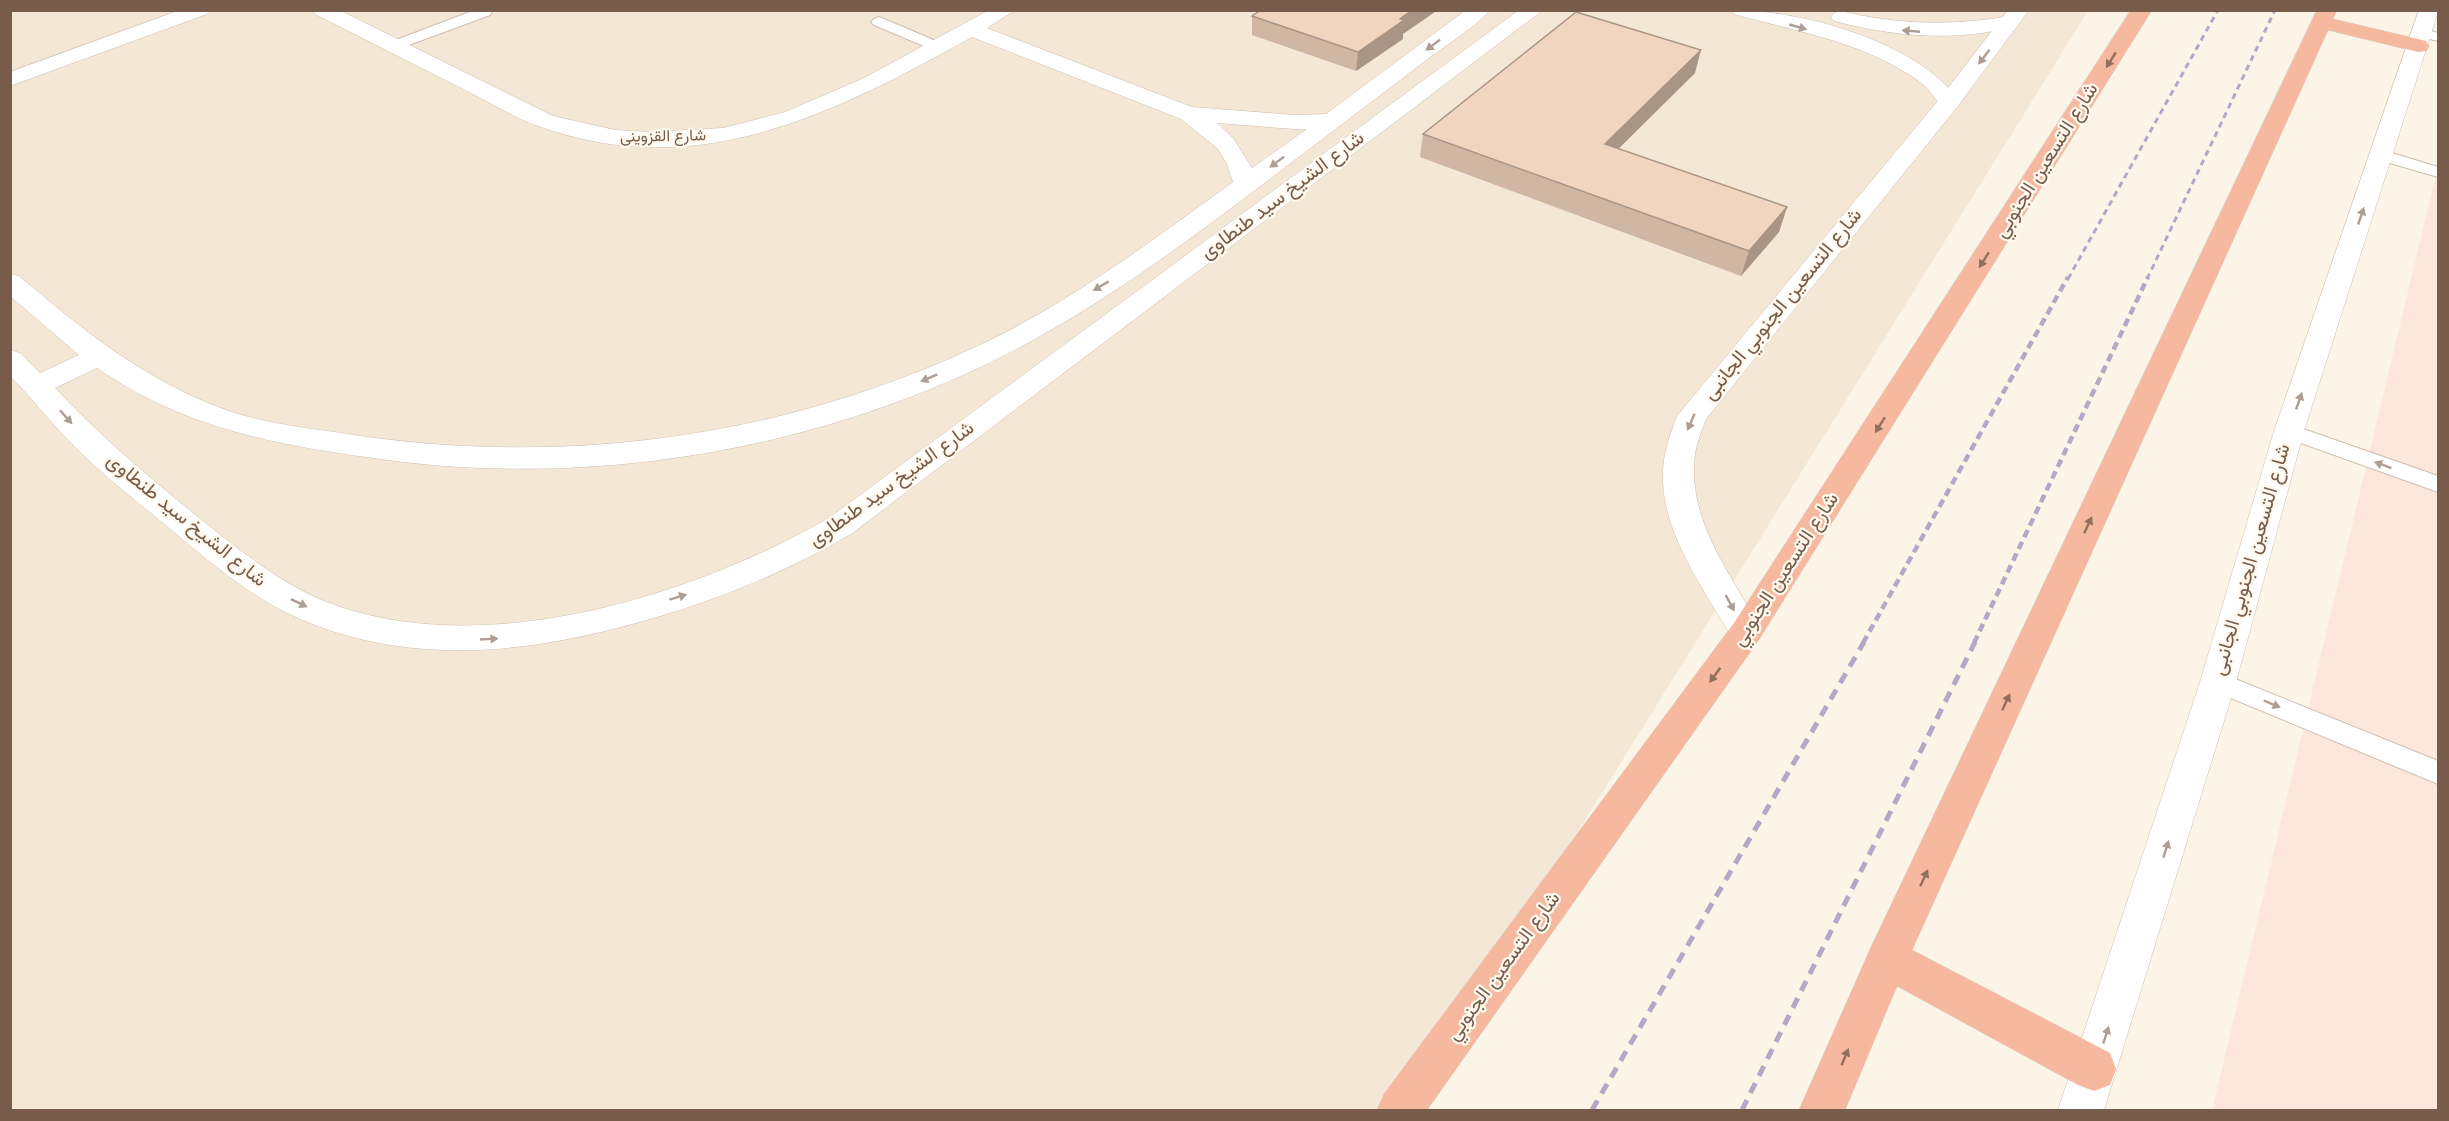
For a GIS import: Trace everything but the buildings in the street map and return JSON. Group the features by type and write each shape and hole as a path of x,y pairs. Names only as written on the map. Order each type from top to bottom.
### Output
{"highway":[{"name":"شارع التسعين الجنوبي","path":"1400,1110 1746,632 2142,10"},
{"path":"1822,1110 1887,959 2325,16 2428,28"},
{"path":"1887,959 2094,1069"}],"street":[{"path":"10,80 200,10"},
{"name":"شارع القزوينى","path":"322,10 545,121 595,135 656,140 701,137 788,119 827,104 1005,10"},
{"name":"شارع الشيخ سيد طنطاوى","path":"10,282 99,356 161,393 212,416 273,433 410,454 483,459 560,459 639,451 718,438 830,413 887,397 994,349 1127,271 1480,10"},
{"name":"شارع الشيخ سيد طنطاوى","path":"10,359 38,385 86,439 195,532 271,589 304,606 348,623 401,635 449,640 491,639 561,630 631,612 747,575 799,551 840,526 1533,10"},
{"path":"1741,10 1899,58 1932,78 1949,102"},
{"path":"1818,10 1874,26 1929,33 1954,32 2015,16"},
{"name":"شارع التسعين الجنوبي الجانبى","path":"1746,632 1695,542 1680,495 1680,453 1692,416 1949,102 2015,16"},
{"name":"شارع التسعين الجنوبي الجانبى","path":"2081,1110 2218,682 2289,431 2382,155 2428,28"},
{"path":"969,29 1189,114 1214,130 1232,150 1246,184"},
{"path":"1189,114 1294,122 1331,122"},
{"path":"1127,271 1161,287"},
{"path":"38,385 99,356"}],"lane":[{"path":"393,46 484,12"},
{"path":"879,22 936,46"},
{"path":"2382,155 2439,171"},
{"path":"2289,431 2439,484"},
{"path":"2218,682 2439,773"}],"shaded area":[{"path":"10,11 2088,11 1405,1110 11,1110"},
{"path":"2438,166 2438,1110 2212,1110"}],"railway":[{"path":"2068,279 2218,10"},
{"path":"2147,279 2275,10"},
{"path":"1863,643 2068,277"},
{"path":"1974,643 2148,277"},
{"path":"1592,1110 1864,642"},
{"path":"1742,1110 1975,642"}]}
